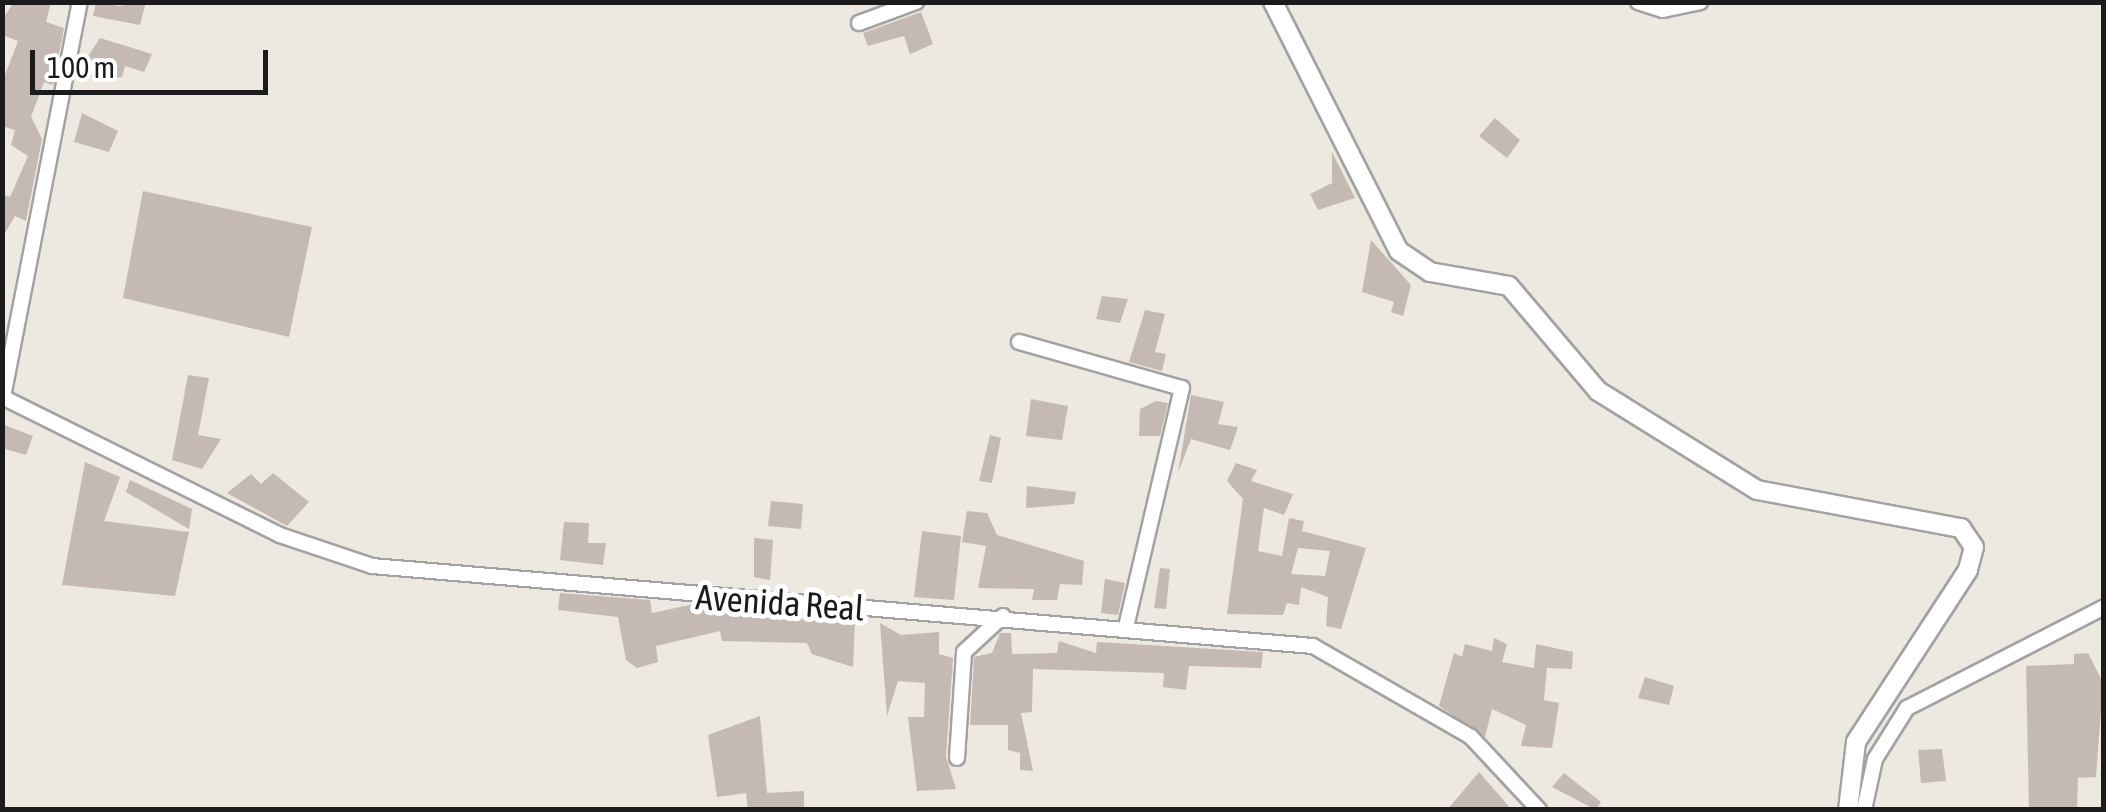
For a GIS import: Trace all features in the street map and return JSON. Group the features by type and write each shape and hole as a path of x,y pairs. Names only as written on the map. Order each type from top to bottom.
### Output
{"street":[{"path":"3,397 80,2"},
{"path":"859,23 916,2"},
{"path":"1273,2 1399,251 1430,272 1510,286 1598,391 1757,490 1960,528 1968,538 1968,570 1856,742 1848,810"},
{"path":"1638,2 1663,10 1700,2"},
{"path":"1020,342 1182,388 1126,627"},
{"name":"Avenida Real","path":"3,397 280,535 372,566 1003,616 1314,646 1471,737 1540,810"},
{"path":"1864,810 1875,759 1907,708 2104,607"},
{"path":"958,758 964,652 1003,616"}],"building":[{"path":"14,2 51,2 46,22 64,28 53,85 44,82 31,117 42,139 26,221 15,216 2,238 2,194 10,197 28,156 11,145 15,130 2,126 2,83 18,41 2,35 2,20"},
{"path":"96,2 119,6 146,2 140,25 93,16"},
{"path":"921,12 933,44 910,54 904,36 868,46 863,33"},
{"path":"100,38 152,54 144,72 125,66 122,77 103,80 77,73"},
{"path":"82,113 118,131 109,152 74,142"},
{"path":"1495,118 1520,140 1507,158 1479,136"},
{"path":"1332,152 1355,198 1318,210 1310,194 1332,183"},
{"path":"143,191 312,227 289,337 123,298"},
{"path":"1371,240 1411,285 1403,316 1391,312 1394,302 1362,292"},
{"path":"1102,296 1128,299 1120,323 1096,319"},
{"path":"1145,310 1165,314 1155,352 1166,354 1162,371 1129,362"},
{"path":"188,375 209,378 198,435 221,439 202,469 172,460"},
{"path":"1191,395 1224,402 1218,424 1238,427 1230,450 1191,439 1178,473"},
{"path":"1031,399 1068,406 1062,440 1026,436"},
{"path":"1156,401 1168,403 1160,436 1139,436 1140,409"},
{"path":"2,424 33,436 26,455 2,448"},
{"path":"990,435 1001,438 992,483 979,481"},
{"path":"85,462 120,477 104,521 189,532 175,596 62,585"},
{"path":"1236,463 1257,470 1251,481 1293,494 1284,515 1264,508 1258,551 1282,556 1289,518 1304,521 1302,531 1366,548 1341,629 1326,626 1328,597 1301,587 1299,605 1287,603 1283,615 1227,614 1243,499 1227,481","holes":["1298,548 1330,551 1325,576 1291,574"]},
{"path":"273,473 309,502 287,526 227,493 251,474 261,484"},
{"path":"130,480 192,509 189,529 126,492"},
{"path":"1027,486 1076,492 1074,504 1026,508"},
{"path":"771,501 803,504 801,529 768,526"},
{"path":"967,511 987,513 997,535 1084,561 1082,585 1060,584 1057,600 1032,600 1034,589 978,588 986,546 962,542"},
{"path":"564,522 589,523 588,543 606,543 603,565 560,560"},
{"path":"922,531 961,536 954,600 914,597"},
{"path":"754,538 773,540 770,580 754,577"},
{"path":"1160,568 1170,569 1166,609 1154,608"},
{"path":"1105,579 1125,583 1118,615 1101,613"},
{"path":"560,593 650,600 652,613 694,604 855,620 853,667 812,654 807,643 722,641 720,631 656,646 658,662 637,668 626,660 618,617 558,610"},
{"path":"880,623 901,635 939,632 939,654 953,658 946,757 956,789 917,791 908,717 924,717 925,683 898,681 887,716"},
{"path":"1000,633 1011,633 1012,654 1057,653 1059,641 1096,653 1097,642 1263,652 1261,668 1189,666 1186,690 1163,687 1164,673 1033,669 1032,712 1021,713 1033,771 1020,770 1020,753 1008,750 1008,725 970,725 974,657 992,653"},
{"path":"1494,638 1507,644 1502,662 1534,668 1536,644 1573,652 1572,669 1547,668 1544,700 1559,703 1552,748 1521,746 1526,725 1492,709 1485,737 1439,706 1454,653 1462,657 1465,644 1492,651"},
{"path":"2088,653 2103,683 2096,777 2078,778 2077,810 2029,810 2026,666 2074,664 2074,654"},
{"path":"1645,677 1674,686 1669,705 1638,698"},
{"path":"760,716 767,793 804,791 804,810 748,810 746,793 717,797 708,735"},
{"path":"1942,749 1946,781 1921,783 1918,750"},
{"path":"1479,772 1512,810 1447,810"},
{"path":"1564,773 1601,802 1596,810 1552,787"}]}
